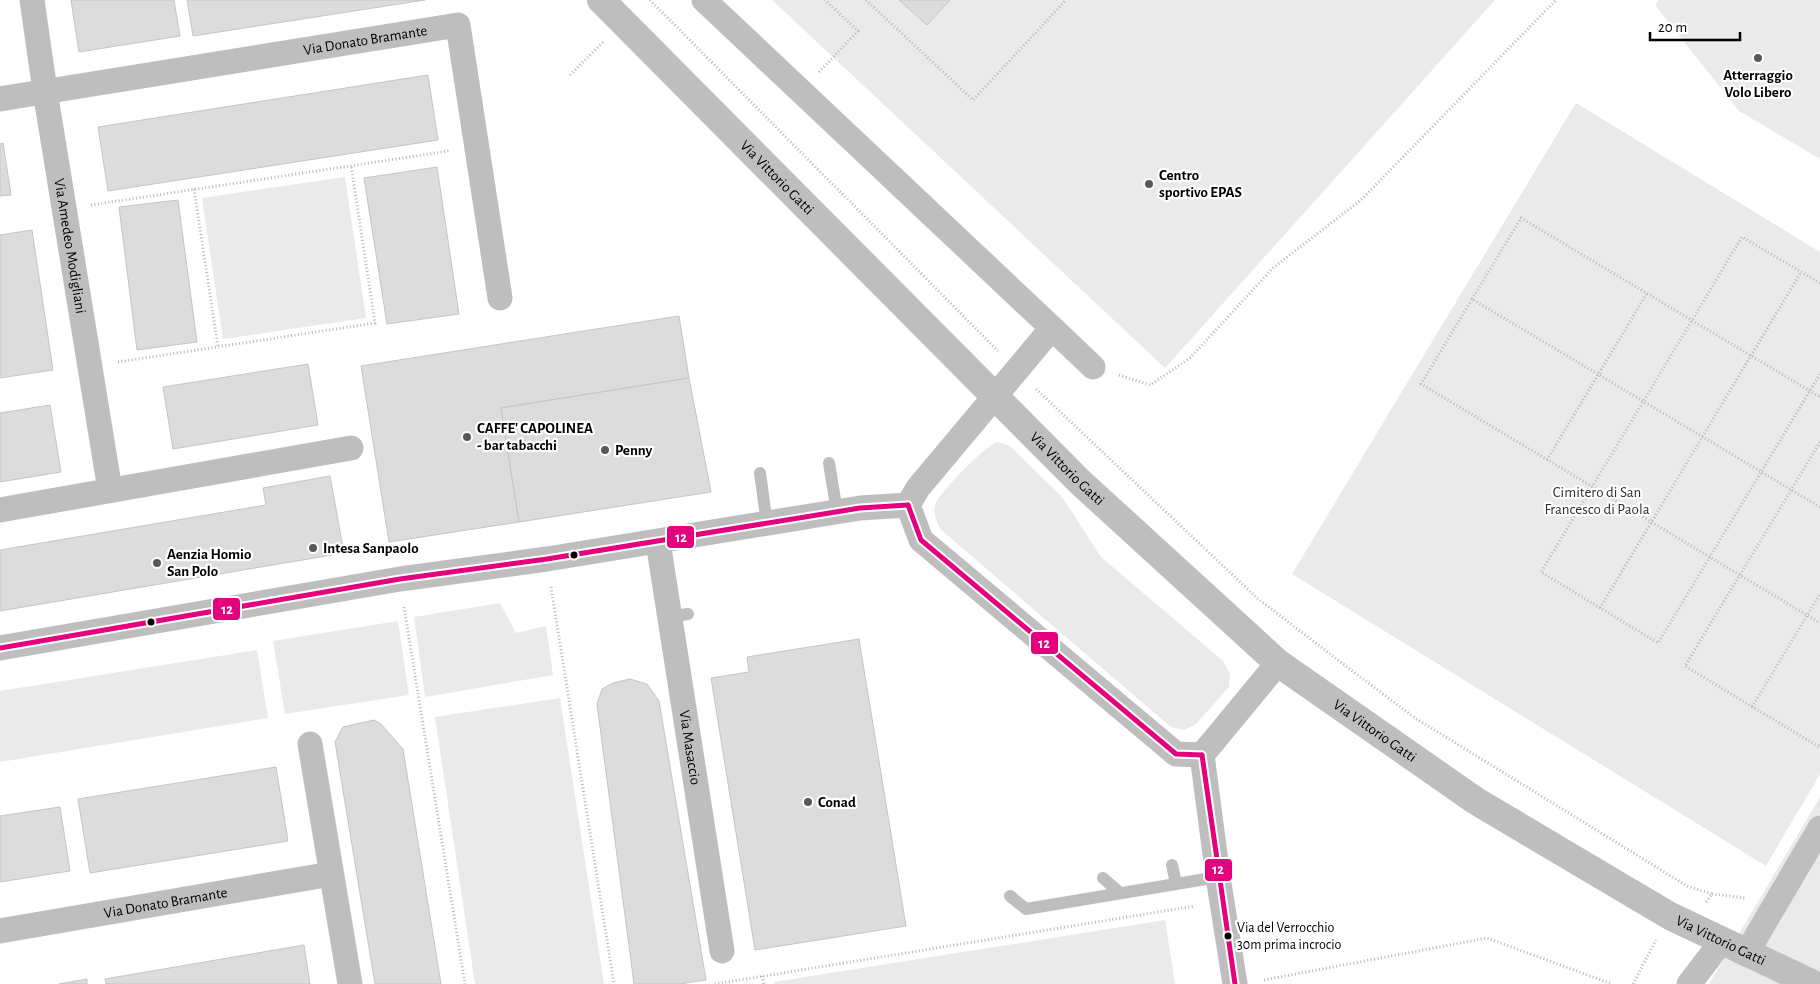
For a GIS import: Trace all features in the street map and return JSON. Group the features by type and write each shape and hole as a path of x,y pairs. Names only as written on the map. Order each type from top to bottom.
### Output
{"street":[{"name":"Via Amedeo Modigliani","path":"32,0 110,490"},
{"name":"Via Vittorio Gatti","path":"601,0 810,208 995,399 1080,482 1278,663 1476,801 1670,916 1746,954 1813,984"},
{"path":"704,0 800,93 1093,367"},
{"name":"Via Donato Bramante","path":"0,99 458,25 500,298"},
{"path":"908,505 918,488 995,399 1052,328"},
{"path":"0,510 351,448"},
{"path":"0,648 400,579 658,542 860,508 908,505"},
{"path":"908,505 921,540 1176,754 1202,756"},
{"name":"Via Masaccio","path":"658,542 679,616 722,951"},
{"path":"1236,984 1218,877 1202,756 1278,663"},
{"path":"310,744 350,984"},
{"path":"1746,954 1820,828"},
{"name":"Via Donato Bramante","path":"0,931 331,874"},
{"path":"1689,984 1722,941"}],"lane":[{"path":"829,463 837,512"},
{"path":"760,473 767,524"},
{"path":"1172,865 1176,883"},
{"path":"1010,896 1026,909 1218,877"},
{"path":"1103,878 1120,893"}],"path":[{"path":"650,0 1018,371 1257,598 1415,718 1688,886 1712,894 1691,925"},
{"path":"800,93 858,31 825,0"},
{"path":"866,0 973,100 1066,0"},
{"path":"1093,367 1150,385 1190,358 1273,268 1361,200 1556,0"},
{"path":"64,209 476,146"},
{"path":"90,367 375,323 350,166"},
{"path":"194,189 218,347"},
{"path":"1820,396 1521,218 1421,384 1820,623"},
{"path":"1820,283 1742,237 1541,572 1658,643 1820,374"},
{"path":"1600,608 1801,272"},
{"path":"1547,460 1647,293"},
{"path":"1472,299 1820,507"},
{"path":"1820,442 1685,666 1752,707 1820,745"},
{"path":"547,559 614,984"},
{"path":"400,579 465,984"},
{"path":"1752,707 1820,594"},
{"path":"715,984 1222,902"},
{"path":"1633,984 1658,935"},
{"path":"1264,980 1487,938 1612,984"},
{"path":"762,976 764,984"}],"green space":[{"name":"Centro sportivo EPAS","path":"772,0 1495,0 1165,368"},
{"name":"Atterraggio Volo Libero","path":"1659,0 1820,0 1820,159 1739,111 1655,5"},
{"name":"Cimitero di San Francesco di Paola","path":"1576,103 1820,252 1820,774 1766,866 1292,574"},
{"path":"345,177 366,318 223,339 202,198"},
{"path":"997,442 1010,446 1062,497 1101,557 1223,661 1230,674 1229,687 1195,725 1184,730 1171,727 940,529 934,513 936,503 954,479 991,445"},
{"path":"500,603 516,633 546,626 553,675 425,697 414,617"},
{"path":"398,621 409,695 285,714 273,641"},
{"path":"257,650 268,718 0,762 0,691"},
{"path":"560,698 604,984 475,984 435,717"},
{"path":"1820,797 1820,984 1709,984"},
{"path":"1165,920 1175,984 774,984 774,982"}],"building":[{"path":"71,0 174,0 180,36 79,52"},
{"path":"187,0 425,0 193,36"},
{"path":"899,0 950,0 927,25"},
{"path":"428,75 438,140 108,191 98,127"},
{"path":"3,143 11,195 0,196 0,144"},
{"path":"437,167 459,314 387,324 364,178"},
{"path":"178,200 197,342 137,350 119,207"},
{"path":"32,230 53,370 0,378 0,235"},
{"path":"679,316 689,378 501,408 519,522 389,542 361,366"},
{"path":"308,364 318,425 173,449 163,387"},
{"name":"Penny","path":"689,378 711,492 519,522 501,408"},
{"path":"50,405 61,472 0,482 0,413"},
{"path":"330,476 344,553 0,611 0,550 266,505 263,488"},
{"name":"Conad","path":"859,639 906,926 755,950 711,678 749,672 747,657"},
{"path":"630,679 647,684 659,701 706,980 680,984 634,984 597,704 602,689 613,683"},
{"path":"374,720 381,724 403,749 441,984 375,984 335,742 343,727"},
{"path":"276,767 288,841 90,873 78,799"},
{"path":"60,807 70,871 0,882 0,816"},
{"path":"304,945 310,984 106,984 105,979"},
{"path":"87,979 87,984 59,984"}],"transit line":[{"name":"12","path":"908,505 921,540 1176,754 1202,755"},
{"name":"12","path":"0,648 400,579 547,559 860,508 908,505"},
{"name":"12","path":"1202,755 1235,984"}],"place":[{"name":"Atterraggio Volo Libero","path":"1758,58"},
{"name":"Centro sportivo EPAS","path":"1149,184"},
{"name":"CAFFE' CAPOLINEA - bar tabacchi","path":"467,437"},
{"name":"Penny","path":"605,450"},
{"name":"Intesa Sanpaolo","path":"313,548"},
{"name":"Aenzia Homio San Polo","path":"157,563"},
{"name":"Conad","path":"808,802"},
{"name":"Via del Verrocchio 30m prima incrocio","path":"1228,936"}]}
